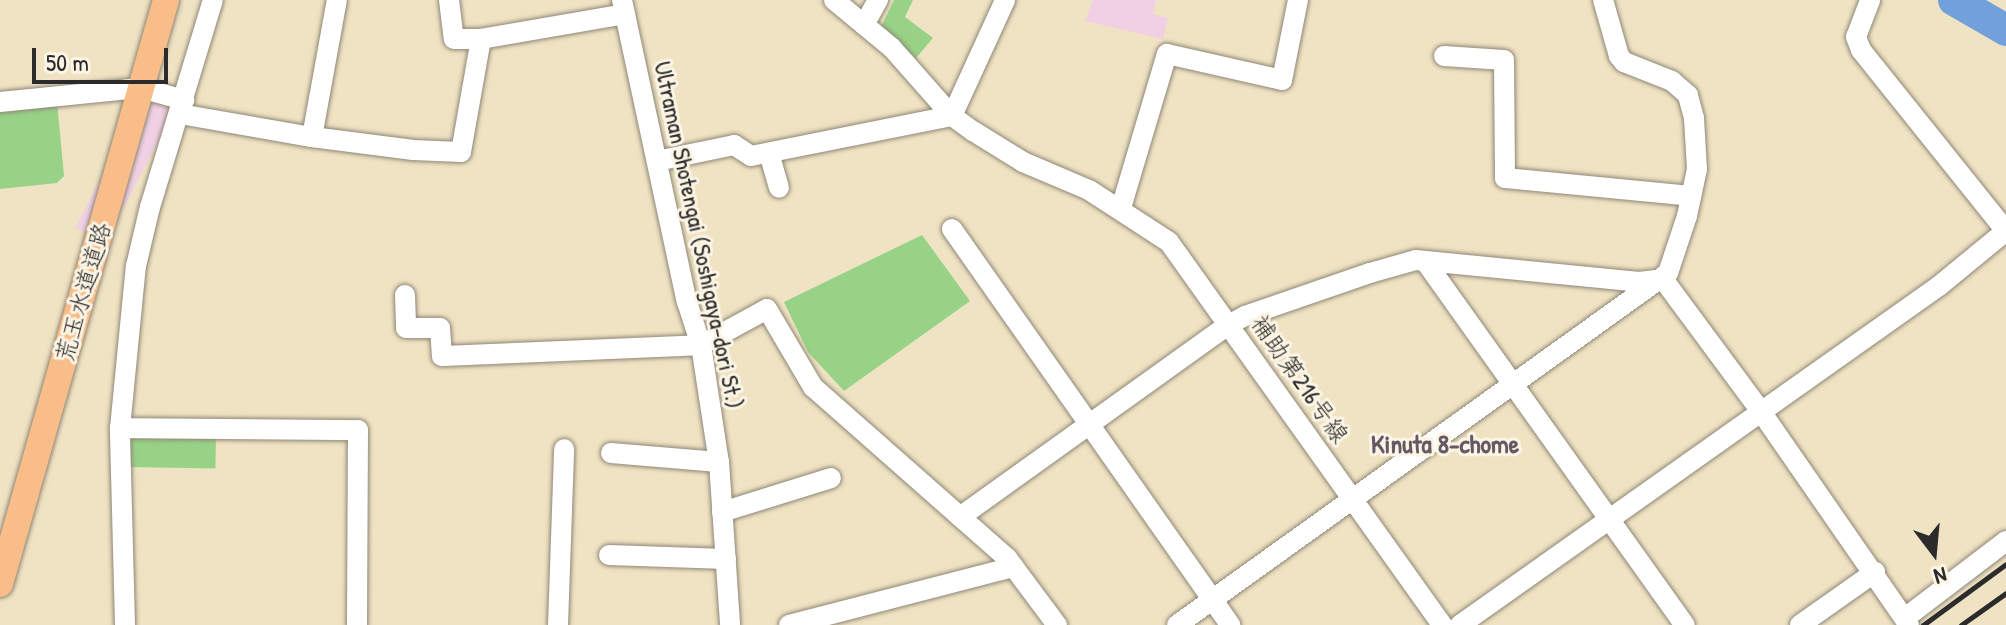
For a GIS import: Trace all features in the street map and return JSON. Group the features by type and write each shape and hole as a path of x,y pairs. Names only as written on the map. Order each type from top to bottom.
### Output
{"main road":[{"name":"荒玉水道道路","path":"0,584 166,0"}],"street":[{"path":"125,625 120,428 136,266 213,0"},
{"path":"312,137 337,0"},
{"path":"449,0 454,39 481,39 624,7"},
{"name":"補助第216号線","path":"834,0 892,48 952,116 1023,162 1121,208 1169,242 1442,625"},
{"path":"864,25 878,0"},
{"path":"657,161 734,145 751,156 952,116 1005,0"},
{"path":"1121,208 1167,54 1282,80 1298,0"},
{"path":"1177,625 1663,279 1674,257 1691,196 1698,143 1688,95 1672,81 1624,62 1615,47 1603,0"},
{"path":"1460,625 1939,286 2006,231 1861,50 1856,37 1870,0"},
{"name":"Ultraman Shotengai (Soshigaya-dori St.)","path":"624,7 687,302 701,345 719,462 730,625"},
{"path":"0,102 141,88 182,107 312,137 413,150 461,152 481,39"},
{"path":"1444,56 1504,60 1505,178 1691,196"},
{"path":"769,153 779,188"},
{"path":"952,229 1230,625"},
{"path":"960,517 1230,324 1370,273 1416,260 1639,282 1663,279"},
{"path":"1425,261 1685,625"},
{"path":"1663,279 1762,413 1907,622 2006,541"},
{"path":"405,295 406,328 440,328 442,356 701,345 767,309 813,387 1014,567 1057,625"},
{"path":"120,428 358,430 357,625"},
{"path":"558,625 564,449"},
{"path":"611,453 719,462"},
{"path":"722,512 831,478"},
{"path":"609,555 726,559"},
{"path":"789,625 1014,567"},
{"path":"1800,625 1875,572"}],"shaded area":[{"path":"1093,0 1156,0 1153,14 1168,18 1163,39 1085,21"},
{"path":"143,95 173,110 106,243 75,228"}],"green space":[{"path":"894,0 913,0 905,17 933,38 916,58 881,27"},
{"path":"57,102 64,176 57,183 0,189 0,107"},
{"path":"922,235 970,301 844,391 808,352 784,302"},
{"path":"129,433 216,435 215,469 128,467"}],"waterway":[{"path":"1954,0 2006,30"}],"railway":[{"path":"1923,625 2006,564"},
{"path":"1961,625 2006,593"}],"district":[{"name":"Kinuta 8-chome","path":"1445,444"}]}
